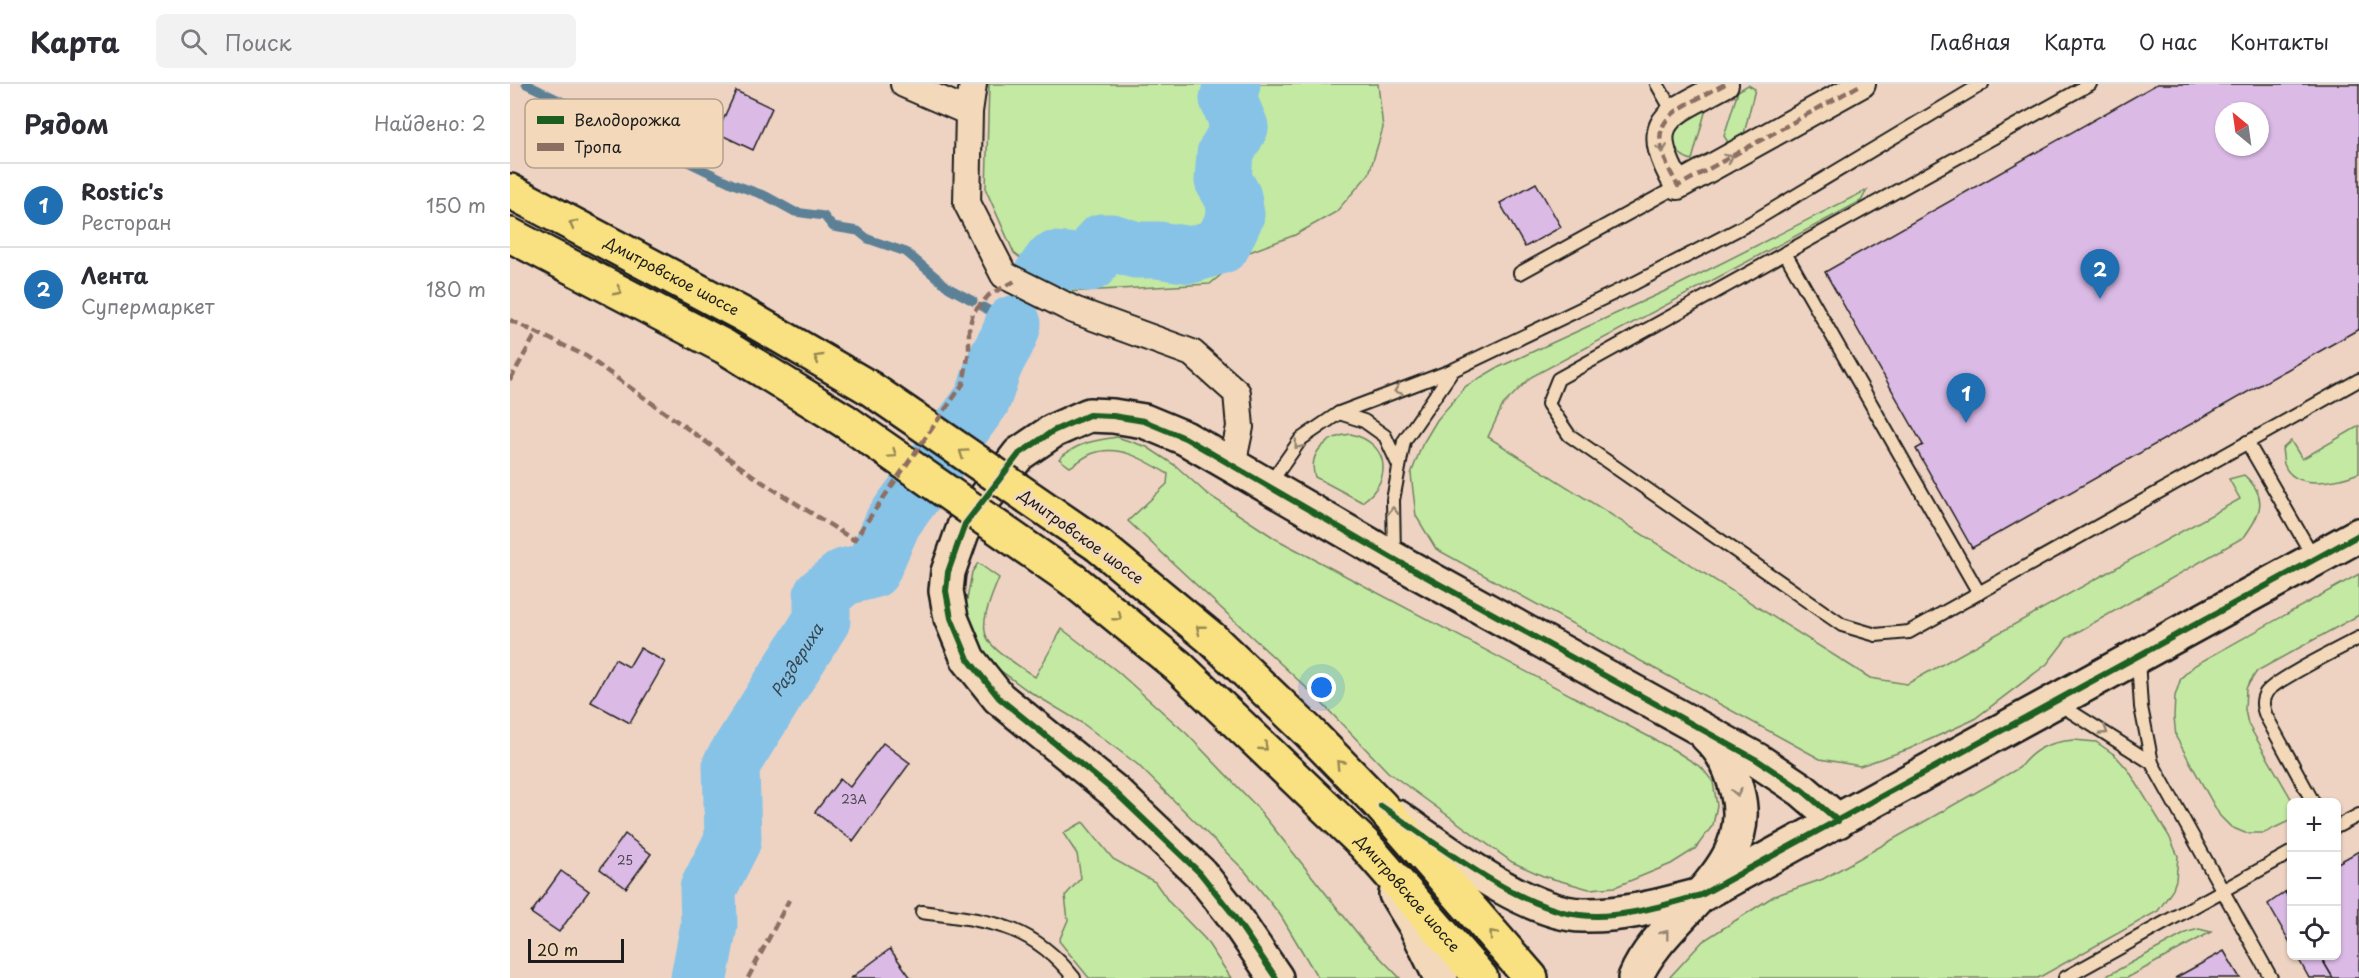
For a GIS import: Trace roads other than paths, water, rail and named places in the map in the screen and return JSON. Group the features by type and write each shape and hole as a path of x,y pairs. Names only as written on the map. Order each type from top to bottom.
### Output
{"highway":[{"name":"Дмитровское шоссе","path":"510,191 742,314 868,387 1098,545 1211,638 1308,731 1381,806 1531,978"},
{"name":"Дмитровское шоссе","path":"510,235 725,347 844,421 1073,580 1178,666 1364,844 1481,978"}],"street":[{"path":"904,84 969,112"},
{"path":"973,84 969,112 967,203 1004,275 1074,310 1192,353 1237,393 1240,427 1232,465"},
{"path":"1725,84 1673,112 1663,122 1660,146 1664,162 1678,186 1862,84"},
{"path":"1276,978 1231,912 1200,873 1116,792 999,698 968,659 951,618 946,591 948,572 965,524 1019,454 1053,431 1089,415 1144,421 1185,438 1394,559 1758,760 1802,790 1838,821"},
{"path":"1381,806 1476,870 1523,897 1551,909 1581,915 1610,914 1650,909 1701,895 2359,535"},
{"path":"1635,978 1666,933 1724,867 1737,838 1740,824 1739,798 1732,770 1721,750 1697,726"},
{"path":"1364,844 1415,925 1441,978"}],"lane":[{"path":"1657,84 1673,112"},
{"path":"1267,487 1301,439 1339,413 1453,370 1635,284 1752,222 1982,84"},
{"path":"2090,84 1558,379 1548,404 1569,435 1842,625 1876,635 1909,632 2359,380"},
{"path":"1520,273 1678,186"},
{"path":"1785,253 1978,593"},
{"path":"1394,559 1393,500 1404,441 1453,370"},
{"path":"1339,413 1364,421 1385,436 1398,464"},
{"path":"2247,442 2315,559"},
{"path":"2311,798 2266,716 2262,705 2264,696 2279,682 2359,638"},
{"path":"2138,655 2141,707 2152,763 2271,978"},
{"path":"2055,701 2152,763"},
{"path":"2341,825 2359,815"},
{"path":"2065,978 2287,855"},
{"path":"922,912 990,922 1017,932 1035,941 1057,957 1074,978"}],"waterway":[{"path":"526,84 557,99"},
{"name":"Раздериха","path":"1038,281 1053,260 1090,263 1102,242 1111,242 1136,250 1158,250 1191,255 1222,245 1236,215 1233,197 1223,180 1225,154 1240,127 1228,99 1232,84"},
{"path":"700,168 733,184 766,196 795,212 824,216 833,227 858,231 868,239 906,252 949,288 973,301"},
{"path":"983,307 1013,324"},
{"name":"Раздериха","path":"699,978 709,925 708,889 733,840 731,765 822,620 822,595 844,577 872,570 893,522 982,400 1013,324"}],"place":[{"name":"Лента","path":"2100,299"},
{"name":"Rostic's","path":"1966,423"}]}
